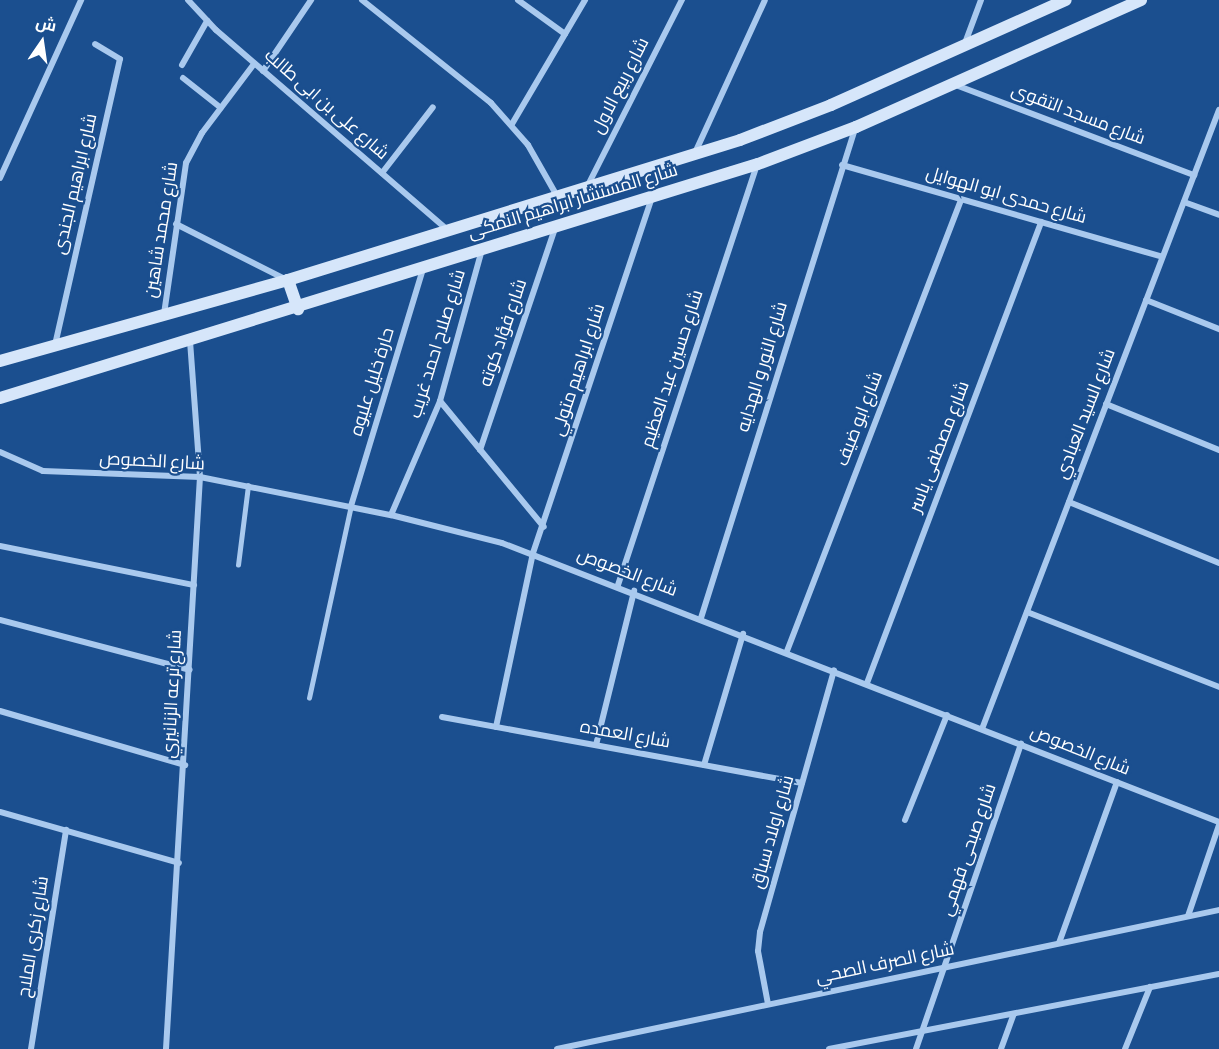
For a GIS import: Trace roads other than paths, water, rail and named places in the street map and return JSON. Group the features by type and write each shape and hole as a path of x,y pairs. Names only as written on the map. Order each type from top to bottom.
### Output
{"main road":[{"name":"شارع المستشار ابراهيم النمكى","path":"0,361 288,280 694,154 795,120 1066,0"},
{"name":"شارع المستشار ابراهيم النمكى","path":"0,398 298,309 483,247 758,164 856,127 1141,0"},
{"path":"288,280 298,309"}],"street":[{"path":"0,178 81,0"},
{"name":"شارع على بن ابى طالب","path":"188,0 207,21 254,64 448,230"},
{"path":"362,0 468,82 512,124 557,196"},
{"path":"518,0 565,34"},
{"path":"512,124 585,0"},
{"name":"شارع ربيع الاول","path":"588,186 682,0"},
{"path":"694,154 765,0"},
{"path":"963,46 981,0"},
{"path":"263,71 308,1"},
{"path":"183,65 207,21"},
{"name":"شارع ابراهيم الجندى","path":"55,345 120,59 95,44"},
{"name":"شارع محمد شاهين","path":"164,315 186,163 221,108 254,64"},
{"path":"183,78 221,108"},
{"name":"شارع مسجد التقوى","path":"952,84 1194,175"},
{"path":"382,173 433,107"},
{"name":"شارع السيد العبادي","path":"982,729 1146,300 1160,256 1184,202 1219,110"},
{"name":"شارع النور و الهدايه","path":"701,618 842,165 856,127"},
{"name":"شارع حسين عبد العظيم","path":"618,585 758,164"},
{"name":"شارع حمدى ابو الهوايل","path":"842,165 1160,256"},
{"name":"شارع ابراهيم متولي","path":"496,727 533,553 544,526 652,196"},
{"name":"شارع ابو ضيف","path":"787,651 961,198"},
{"path":"1184,202 1219,215"},
{"name":"شارع مصطفى ياسر","path":"867,683 1041,222"},
{"path":"176,224 288,280"},
{"name":"شارع فؤاد كوته","path":"480,450 557,226"},
{"name":"شارع صلاح احمد غريب","path":"391,515 440,401 483,247"},
{"name":"حارة خليل عليوه","path":"351,507 423,267"},
{"path":"1146,300 1219,329"},
{"name":"شارع ترعه الزنانيري","path":"166,1049 185,765 200,477 190,342"},
{"path":"440,401 544,526"},
{"path":"1106,404 1219,450"},
{"name":"شارع الخصوص","path":"0,452 43,471 200,477 248,486 391,515 533,553 787,651 1219,824"},
{"path":"1069,502 1219,563"},
{"path":"0,546 194,585"},
{"path":"596,745 634,591"},
{"path":"1027,612 1219,687"},
{"path":"0,620 190,670"},
{"path":"704,765 743,634"},
{"name":"شارع اولاد سباق","path":"768,1004 758,942 834,670"},
{"path":"0,711 185,765"},
{"path":"905,820 947,715"},
{"name":"شارع العمده","path":"442,717 802,783"},
{"name":"شارع صبحى فهمي","path":"916,1049 1021,744"},
{"path":"1059,943 1117,782"},
{"path":"0,812 179,863"},
{"path":"1188,916 1219,824"},
{"name":"شارع زكرى الملاح","path":"31,1049 66,830"},
{"name":"شارع الصرف الصحي","path":"557,1049 1219,910"},
{"path":"829,1049 1219,974"},
{"path":"1125,1049 1150,987"},
{"path":"1001,1049 1014,1014"}],"lane":[{"path":"238,565 248,486"},
{"path":"309,698 351,507"}]}
